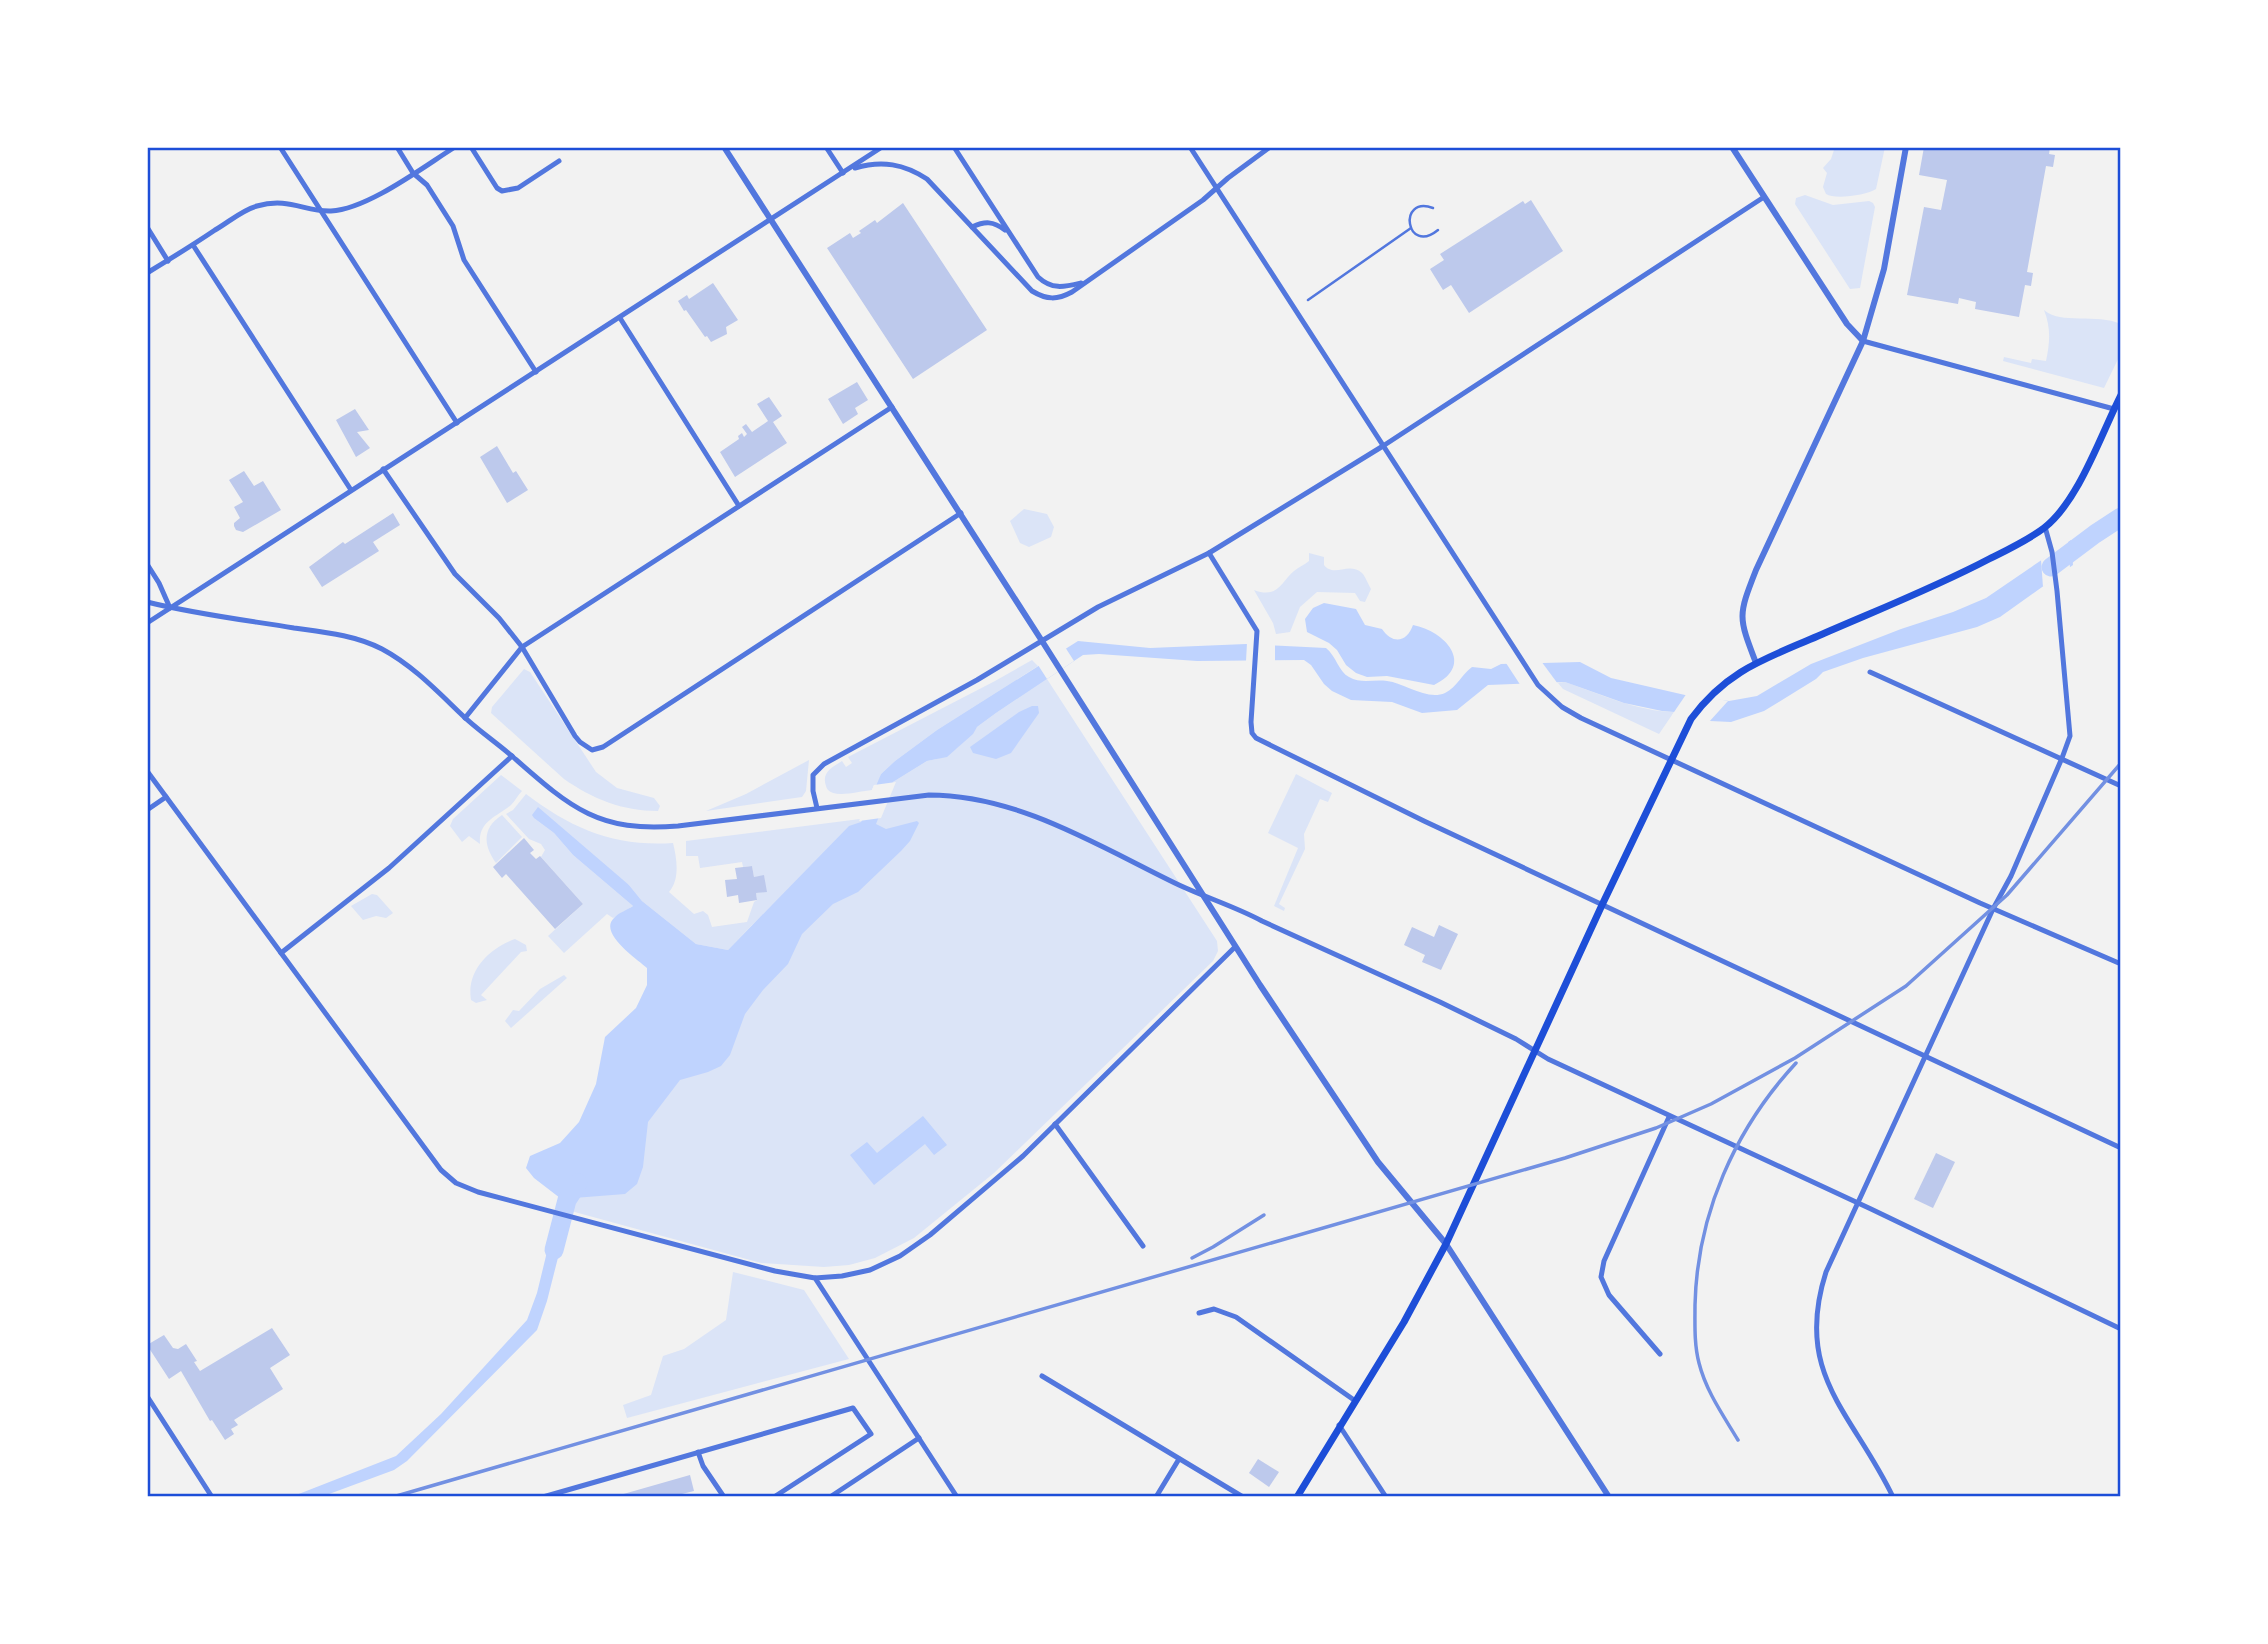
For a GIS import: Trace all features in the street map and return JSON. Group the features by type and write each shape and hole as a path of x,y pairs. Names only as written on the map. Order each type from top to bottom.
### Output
{"main road":[{"path":"1297,1497 1404,1322 1446,1244 1672,758 1691,719 1707,697 1723,683 1756,663 1967,570 2045,527 2068,501 2080,482 2121,395"}],"street":[{"path":"279,147 323,211 457,423"},
{"path":"397,147 453,226 464,260 536,372"},
{"path":"147,273 248,209 259,205 286,203 335,211 384,192 455,147"},
{"path":"471,147 497,188 502,191 518,188 559,161"},
{"path":"724,147 961,513 1201,896 1371,1152 1446,1244 1609,1497"},
{"path":"826,147 846,171"},
{"path":"147,623 882,147"},
{"path":"954,147 1033,271 1045,283 1059,287 1084,282"},
{"path":"1190,147 1538,685 1562,708 1993,909 2121,964"},
{"path":"846,171 878,163 916,172 927,179 1032,291 1041,297 1053,299 1084,282 1194,207 1270,147"},
{"path":"1732,147 1847,324 1863,341 2114,409"},
{"path":"1756,663 1740,616 1743,604 1756,570 1863,341 1884,269 1906,147"},
{"path":"817,808 812,782 817,769 976,680 1098,607 1209,553 1383,446 1764,197"},
{"path":"972,227 982,222 993,222 1010,234"},
{"path":"147,228 168,261"},
{"path":"193,244 351,490"},
{"path":"620,318 739,506"},
{"path":"465,718 522,647 892,407"},
{"path":"383,469 455,574 499,618 522,647 580,743 592,750 603,747 961,513"},
{"path":"1893,1497 1828,1384 1816,1340 1816,1311 1825,1274 1993,909 2011,876 2070,736 2056,578 2045,527"},
{"path":"1209,553 1257,631 1251,722 1252,733 1256,738 1424,821 2121,1148"},
{"path":"147,564 170,608"},
{"path":"147,602 334,634 380,648 419,674 465,718 551,791 574,808 618,824 658,828 889,799 946,795 1015,809 1078,836 1201,896 1239,909 1440,1002 1516,1039 1534,1052 2121,1329"},
{"path":"1870,671 1928,700 2121,786"},
{"path":"281,953 389,869 512,756"},
{"path":"147,771 441,1170 456,1183 478,1192 569,1217 775,1271 815,1278 870,1270 900,1256 983,1192 1236,947"},
{"path":"147,810 166,797"},
{"path":"1660,1354 1615,1302 1601,1276 1604,1261 1670,1117"},
{"path":"1055,1125 1143,1246"},
{"path":"815,1278 957,1497"},
{"path":"1199,1313 1214,1309 1236,1317 1354,1400"},
{"path":"1042,1376 1243,1497"},
{"path":"147,1396 212,1497"},
{"path":"543,1497 853,1408 871,1434 774,1497"},
{"path":"1339,1425 1386,1497"},
{"path":"830,1497 919,1438"},
{"path":"698,1452 703,1466 724,1497"},
{"path":"1156,1497 1179,1459"}],"lane":[{"path":"1433,208 1421,206 1413,211 1409,219 1410,228 1424,237 1438,230"},
{"path":"1308,300 1410,228"}],"shaded area":[{"path":"1835,147 1885,147 1876,189 1851,196 1836,197 1826,194 1823,187 1827,173 1823,168 1831,159"},
{"path":"1805,195 1833,205 1869,201 1873,203 1875,207 1860,288 1850,289 1795,204 1796,198"},
{"path":"2044,310 2060,317 2101,319 2121,324 2121,353 2104,388 2003,361 2004,357 2031,363 2032,359 2046,361 2049,335"},
{"path":"1024,509 1047,514 1054,527 1051,537 1029,547 1020,543 1010,521"},
{"path":"1309,553 1324,557 1324,565 1328,569 1357,570 1363,574 1371,589 1365,602 1360,601 1355,593 1317,592 1300,607 1290,632 1276,634 1273,623 1254,590 1274,591 1294,571 1309,561"},
{"path":"1032,660 1038,666 937,730 895,761 881,774 878,785 874,785 872,790 842,794 833,793 827,788 826,774 842,761 846,767 852,763 848,757"},
{"path":"524,669 530,672 596,772 617,788 654,798 660,806 658,811 620,806 575,786 491,713 492,707"},
{"path":"1047,679 1217,941 1218,951 1213,961 994,1173 914,1238 875,1258 849,1265 824,1267 761,1263 571,1211 571,1202 620,1138 875,825 893,782 927,761 937,759 957,748 977,727"},
{"path":"1565,682 1632,705 1674,712 1659,734 1563,689 1558,683"},
{"path":"809,760 806,791 802,797 706,811 746,794"},
{"path":"1296,774 1332,793 1328,802 1320,799 1304,834 1305,849 1279,904 1285,908 1284,911 1274,906 1298,848 1268,833"},
{"path":"501,775 522,791 511,805 485,825 480,844 469,836 462,842 450,826 453,819"},
{"path":"526,794 560,817 595,833 632,842 673,843 676,875 669,892 694,914 703,911 708,915 712,927 747,922 757,900 756,893 766,891 764,876 754,877 752,866 743,867 742,862 700,868 698,856 686,856 686,841 860,819 861,822 728,950 696,944 642,901 629,885 534,818 633,906 613,918 607,914 564,953 548,936 583,904 541,857 545,850 541,844 529,839 506,814 513,810"},
{"path":"502,815 522,837 496,863 489,850 487,837 491,825"},
{"path":"372,894 377,895 393,913 386,918 376,916 363,920 351,906"},
{"path":"515,939 526,945 527,951 521,952 481,995 487,1000 476,1003 471,1000 470,989 476,970 489,954"},
{"path":"564,975 567,978 511,1028 505,1021 513,1010 519,1011 540,989"},
{"path":"733,1272 804,1290 849,1359 627,1418 623,1405 651,1395 663,1356 684,1349 726,1320"}],"water":[{"path":"2071,540 2073,565 2000,617 1977,627 1863,658 1823,672 1764,711 1731,722 1710,721 1624,703 1565,682 1488,685 1457,710 1422,713 1392,702 1351,700 1332,691 1304,660 1197,661 1083,655 977,727 973,734 947,757 927,761 893,782 876,824 886,829 917,821 919,823 910,841 858,892 833,904 802,934 788,964 745,1014 730,1055 721,1066 680,1080 648,1122 643,1167 637,1184 625,1194 574,1198 571,1206 558,1202 560,1198 534,1178 526,1168 530,1156 560,1143 579,1122 596,1084 605,1037 636,1008 647,985 647,968 621,945 611,931 610,924 614,918 633,906 534,818 532,815 538,807 629,885 642,901 696,944 728,950 849,826 861,822 881,774 895,761 937,730 1078,641 1150,648 1246,644 1326,648 1346,675 1354,679 1394,682 1431,695 1445,693 1472,667 1491,669 1501,664 1580,662 1611,678 1685,695 1729,701 1757,696 1811,664 1986,598"},
{"path":"1324,603 1356,609 1365,625 1382,629 1395,639 1407,635 1413,625 1425,628 1445,641 1454,659 1453,668 1434,685 1387,676 1367,677 1356,673 1329,643 1307,632 1305,619 1313,608"},
{"path":"1038,706 1039,713 1011,753 996,759 973,753 970,747 1019,712"},
{"path":"923,1116 947,1145 934,1155 925,1144 874,1185 850,1155 867,1142 877,1153"},
{"path":"554,1223 566,1226 537,1330 407,1461 394,1470 321,1497 291,1497 396,1456 441,1414 527,1320 537,1293"}],"pier":[{"path":"2068,541 2070,568 2043,587 2041,560"},
{"path":"1247,643 1275,644 1275,662 1246,661"},
{"path":"1065,647 1074,661 1047,679 1038,665"},
{"path":"1541,661 1558,684 1521,686 1506,663"},
{"path":"1687,693 1728,701 1709,722 1672,715"},
{"path":"896,782 881,818 859,821 874,785"}],"building":[{"path":"1924,147 2050,147 2049,154 2055,155 2053,167 2046,166 2027,272 2033,273 2031,286 2025,285 2019,317 1975,309 1976,302 1959,298 1958,304 1907,295 1924,207 1941,210 1947,180 1919,175"},
{"path":"1531,200 1563,251 1469,313 1451,285 1443,290 1430,269 1444,260 1440,254 1523,201 1525,204"},
{"path":"903,203 987,330 913,379 827,248 850,233 853,238 861,233 859,231 875,220 877,223"},
{"path":"713,283 738,320 726,327 727,334 711,342 678,301 687,295 689,299"},
{"path":"857,382 868,400 855,408 858,414 843,424 828,399"},
{"path":"769,397 782,416 773,422 787,443 735,477 720,452 739,439 738,436 742,433 744,437 747,434 742,427 746,424 752,432 768,421 757,404"},
{"path":"355,409 369,430 357,432 370,448 356,457 336,420"},
{"path":"497,446 513,473 516,471 528,490 507,503 480,457"},
{"path":"244,471 254,486 263,481 281,510 243,532 236,530 234,526 240,518 234,507 243,502 229,480"},
{"path":"393,513 400,525 373,542 379,551 322,587 309,567 343,542 345,544"},
{"path":"524,838 534,850 530,853 536,859 540,856 583,904 555,929 506,874 502,878 493,867"},
{"path":"752,866 754,877 764,875 767,892 756,893 757,900 739,903 738,895 727,897 725,880 737,879 735,868"},
{"path":"1439,925 1458,934 1441,970 1422,962 1425,955 1404,945 1412,927 1434,937"},
{"path":"1936,1153 1955,1162 1933,1208 1914,1199"},
{"path":"272,1328 290,1355 270,1368 283,1389 234,1420 238,1425 231,1429 234,1434 225,1440 212,1420 210,1421 181,1371 169,1379 147,1345 164,1335 173,1348 178,1349 186,1344 200,1371"},
{"path":"1258,1459 1279,1472 1269,1487 1249,1473"},
{"path":"690,1475 694,1491 682,1494 684,1497 613,1497"}],"waterway":[{"path":"2051,567 2121,517"},
{"path":"554,1250 567,1200 578,1183"}],"railway":[{"path":"393,1497 1565,1158 1656,1128 1711,1104 1795,1058 1906,986 2007,895 2121,763"},
{"path":"1738,1440 1710,1393 1699,1363 1695,1327 1697,1271 1703,1238 1723,1175 1755,1116 1796,1063"},
{"path":"1192,1258 1264,1215"}]}
